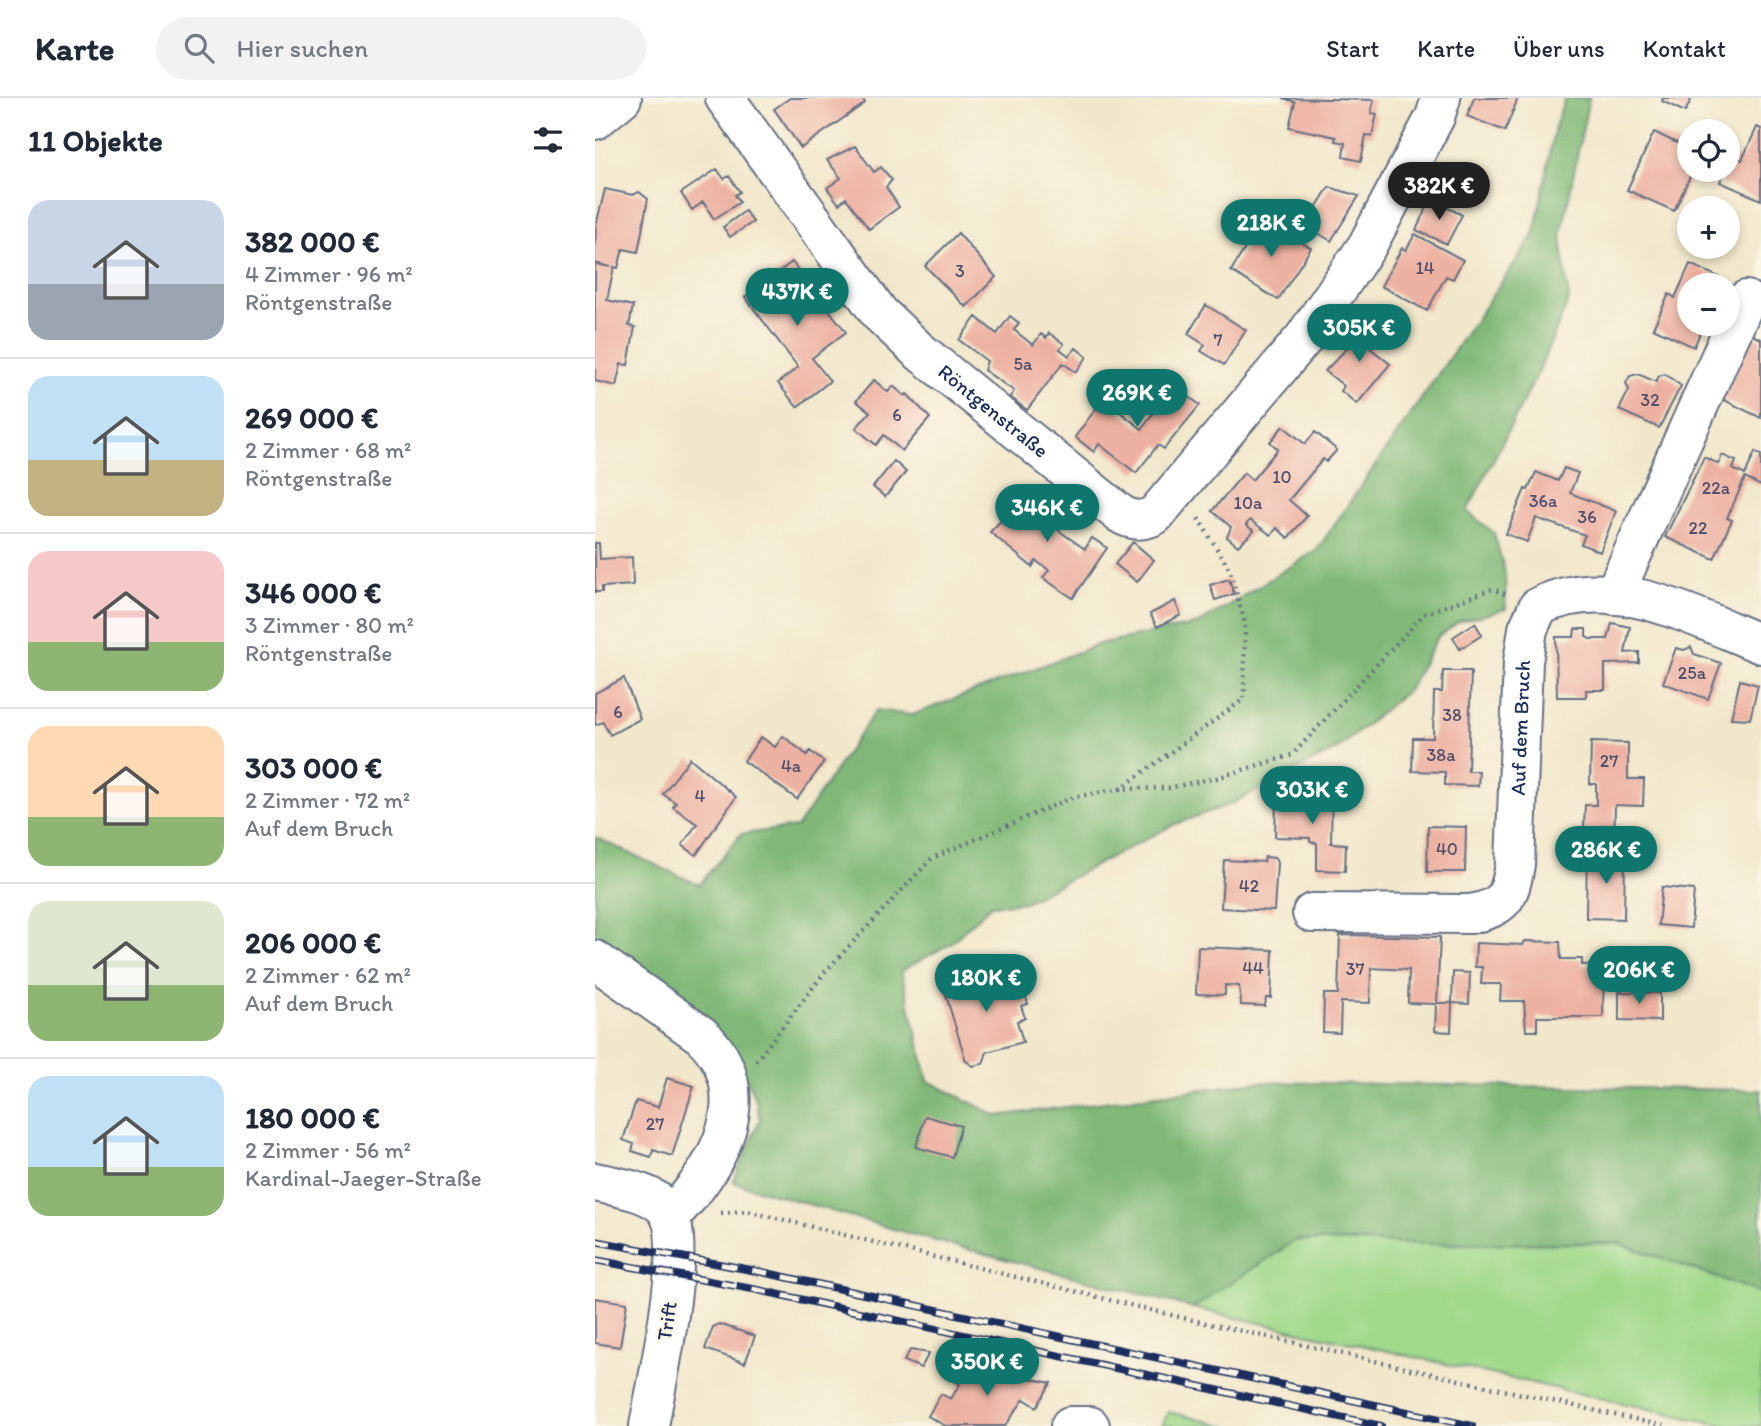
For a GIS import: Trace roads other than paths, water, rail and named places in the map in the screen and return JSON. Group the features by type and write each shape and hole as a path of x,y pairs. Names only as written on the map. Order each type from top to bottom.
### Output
{"street":[{"path":"595,120 622,98"},
{"name":"Röntgenstraße","path":"725,98 879,313 918,350 1128,519 1142,520 1155,515 1304,338 1367,246 1435,117 1441,98"},
{"path":"1613,595 1746,300"},
{"name":"Auf dem Bruch","path":"1313,913 1470,914 1488,911 1504,900 1511,887 1515,864 1523,662 1528,629 1538,607 1552,600 1575,595 1613,595 1651,602 1761,644"},
{"path":"595,960 701,1035 713,1047 728,1073 731,1110 717,1152 695,1190 670,1216 649,1196 595,1182"},
{"name":"Trift","path":"649,1426 674,1273 676,1238 670,1216"},
{"path":"1070,1426 1090,1426"}],"railway":[{"path":"595,1241 762,1272 1472,1426"},
{"path":"595,1260 758,1290 1381,1426"}]}
